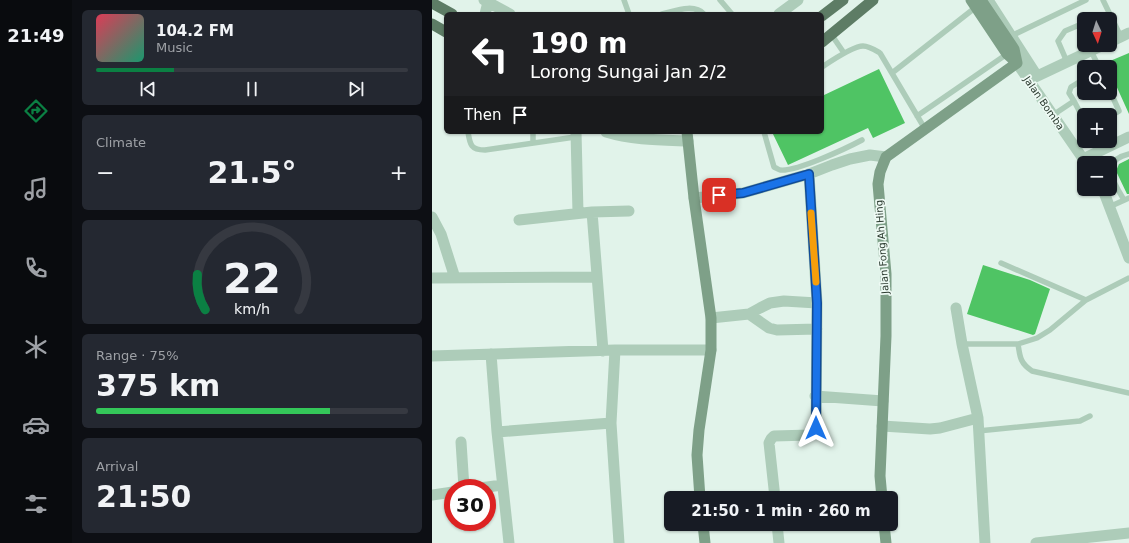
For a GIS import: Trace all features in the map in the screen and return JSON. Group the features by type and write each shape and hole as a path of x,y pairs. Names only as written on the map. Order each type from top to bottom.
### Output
{"main road":[{"path":"824,14 843,0"},
{"path":"824,40 874,0"},
{"name":"Jalan Bomba","path":"976,2 1007,54 1017,63"},
{"name":"Jalan Bomba","path":"976,2 1014,49 1017,63"},
{"path":"432,3 448,12"},
{"path":"432,24 444,31"},
{"path":"886,157 1017,63"},
{"path":"688,136 694,198 711,318 711,350 699,430 697,455 700,491"},
{"name":"Jalan Fong Ah Hing","path":"881,491 880,476 882,401 886,336 886,274 878,184 880,172 886,157"},
{"path":"704,531 705,543"},
{"path":"885,531 886,543"}],"street":[{"path":"782,12 798,0"},
{"path":"988,0 1011,36 1033,78 1089,52"},
{"path":"485,12 487,1 506,12"},
{"name":"Jalan Bomba","path":"1017,63 1033,78 1052,115 1081,156"},
{"path":"618,134 643,139 688,136"},
{"path":"573,136 578,213"},
{"path":"1094,156 1129,137"},
{"path":"694,198 743,193 809,174 850,159 870,155 886,157"},
{"path":"774,491 769,443 771,439 774,436 810,435 814,433 816,428 815,396 817,303 809,174"},
{"path":"1105,196 1128,253"},
{"path":"519,220 578,213 629,210"},
{"path":"592,212 602,351"},
{"path":"432,217 441,234 455,278"},
{"path":"432,278 596,277"},
{"path":"711,318 749,314 770,303 784,301 817,303"},
{"path":"956,308 978,418 985,543"},
{"path":"749,314 769,328 777,330 817,329"},
{"path":"615,350 611,423 619,543"},
{"path":"432,356 615,350 711,350"},
{"path":"490,354 509,543"},
{"path":"815,396 882,401"},
{"path":"882,426 930,429 940,428 978,418"},
{"path":"497,432 611,423"},
{"path":"461,442 463,479"},
{"path":"496,486 502,485"},
{"path":"432,495 444,493"},
{"path":"778,531 779,543"},
{"path":"1036,543 1129,533"}],"lane":[{"path":"624,0 628,12"},
{"path":"1011,36 1086,0"},
{"path":"1103,0 1125,35"},
{"path":"724,1 731,12"},
{"path":"892,73 976,2"},
{"path":"672,12 695,8 702,12"},
{"path":"1067,62 1058,41 1064,31 1077,26"},
{"path":"831,34 844,53"},
{"path":"824,65 844,53 862,46 874,48 880,53 925,129"},
{"path":"917,116 1007,54"},
{"path":"1077,83 1071,87 1069,93 1078,108"},
{"path":"1114,100 1119,111 1117,112"},
{"path":"1052,115 1074,101"},
{"path":"468,134 472,148 477,150 533,144 573,136"},
{"path":"533,134 533,144"},
{"path":"765,134 774,167 779,170 794,168 846,149 862,140"},
{"path":"846,149 850,159"},
{"path":"1109,207 1126,199 1112,177 1111,170 1117,159 1129,154"},
{"path":"1001,263 1086,300"},
{"path":"962,344 1018,344 1037,338 1050,330 1086,300 1129,278"},
{"path":"1018,344 1020,359 1024,366 1032,371 1129,395"},
{"path":"978,431 1080,421 1090,416"}],"building":[{"path":"1129,53 1129,114 1117,87 1117,60 1112,60"},
{"path":"879,69 905,123 873,138 868,128 788,165 773,134 824,134 824,95"},
{"path":"1129,159 1129,194 1127,194 1117,173 1119,164"},
{"path":"983,265 1030,280 1050,289 1035,334 1033,335 967,314"}],"slow traffic":[{"path":"811,213 816,282"}],"route":[{"path":"719,195 743,193 809,174 817,303 815,396 816,428"}]}
